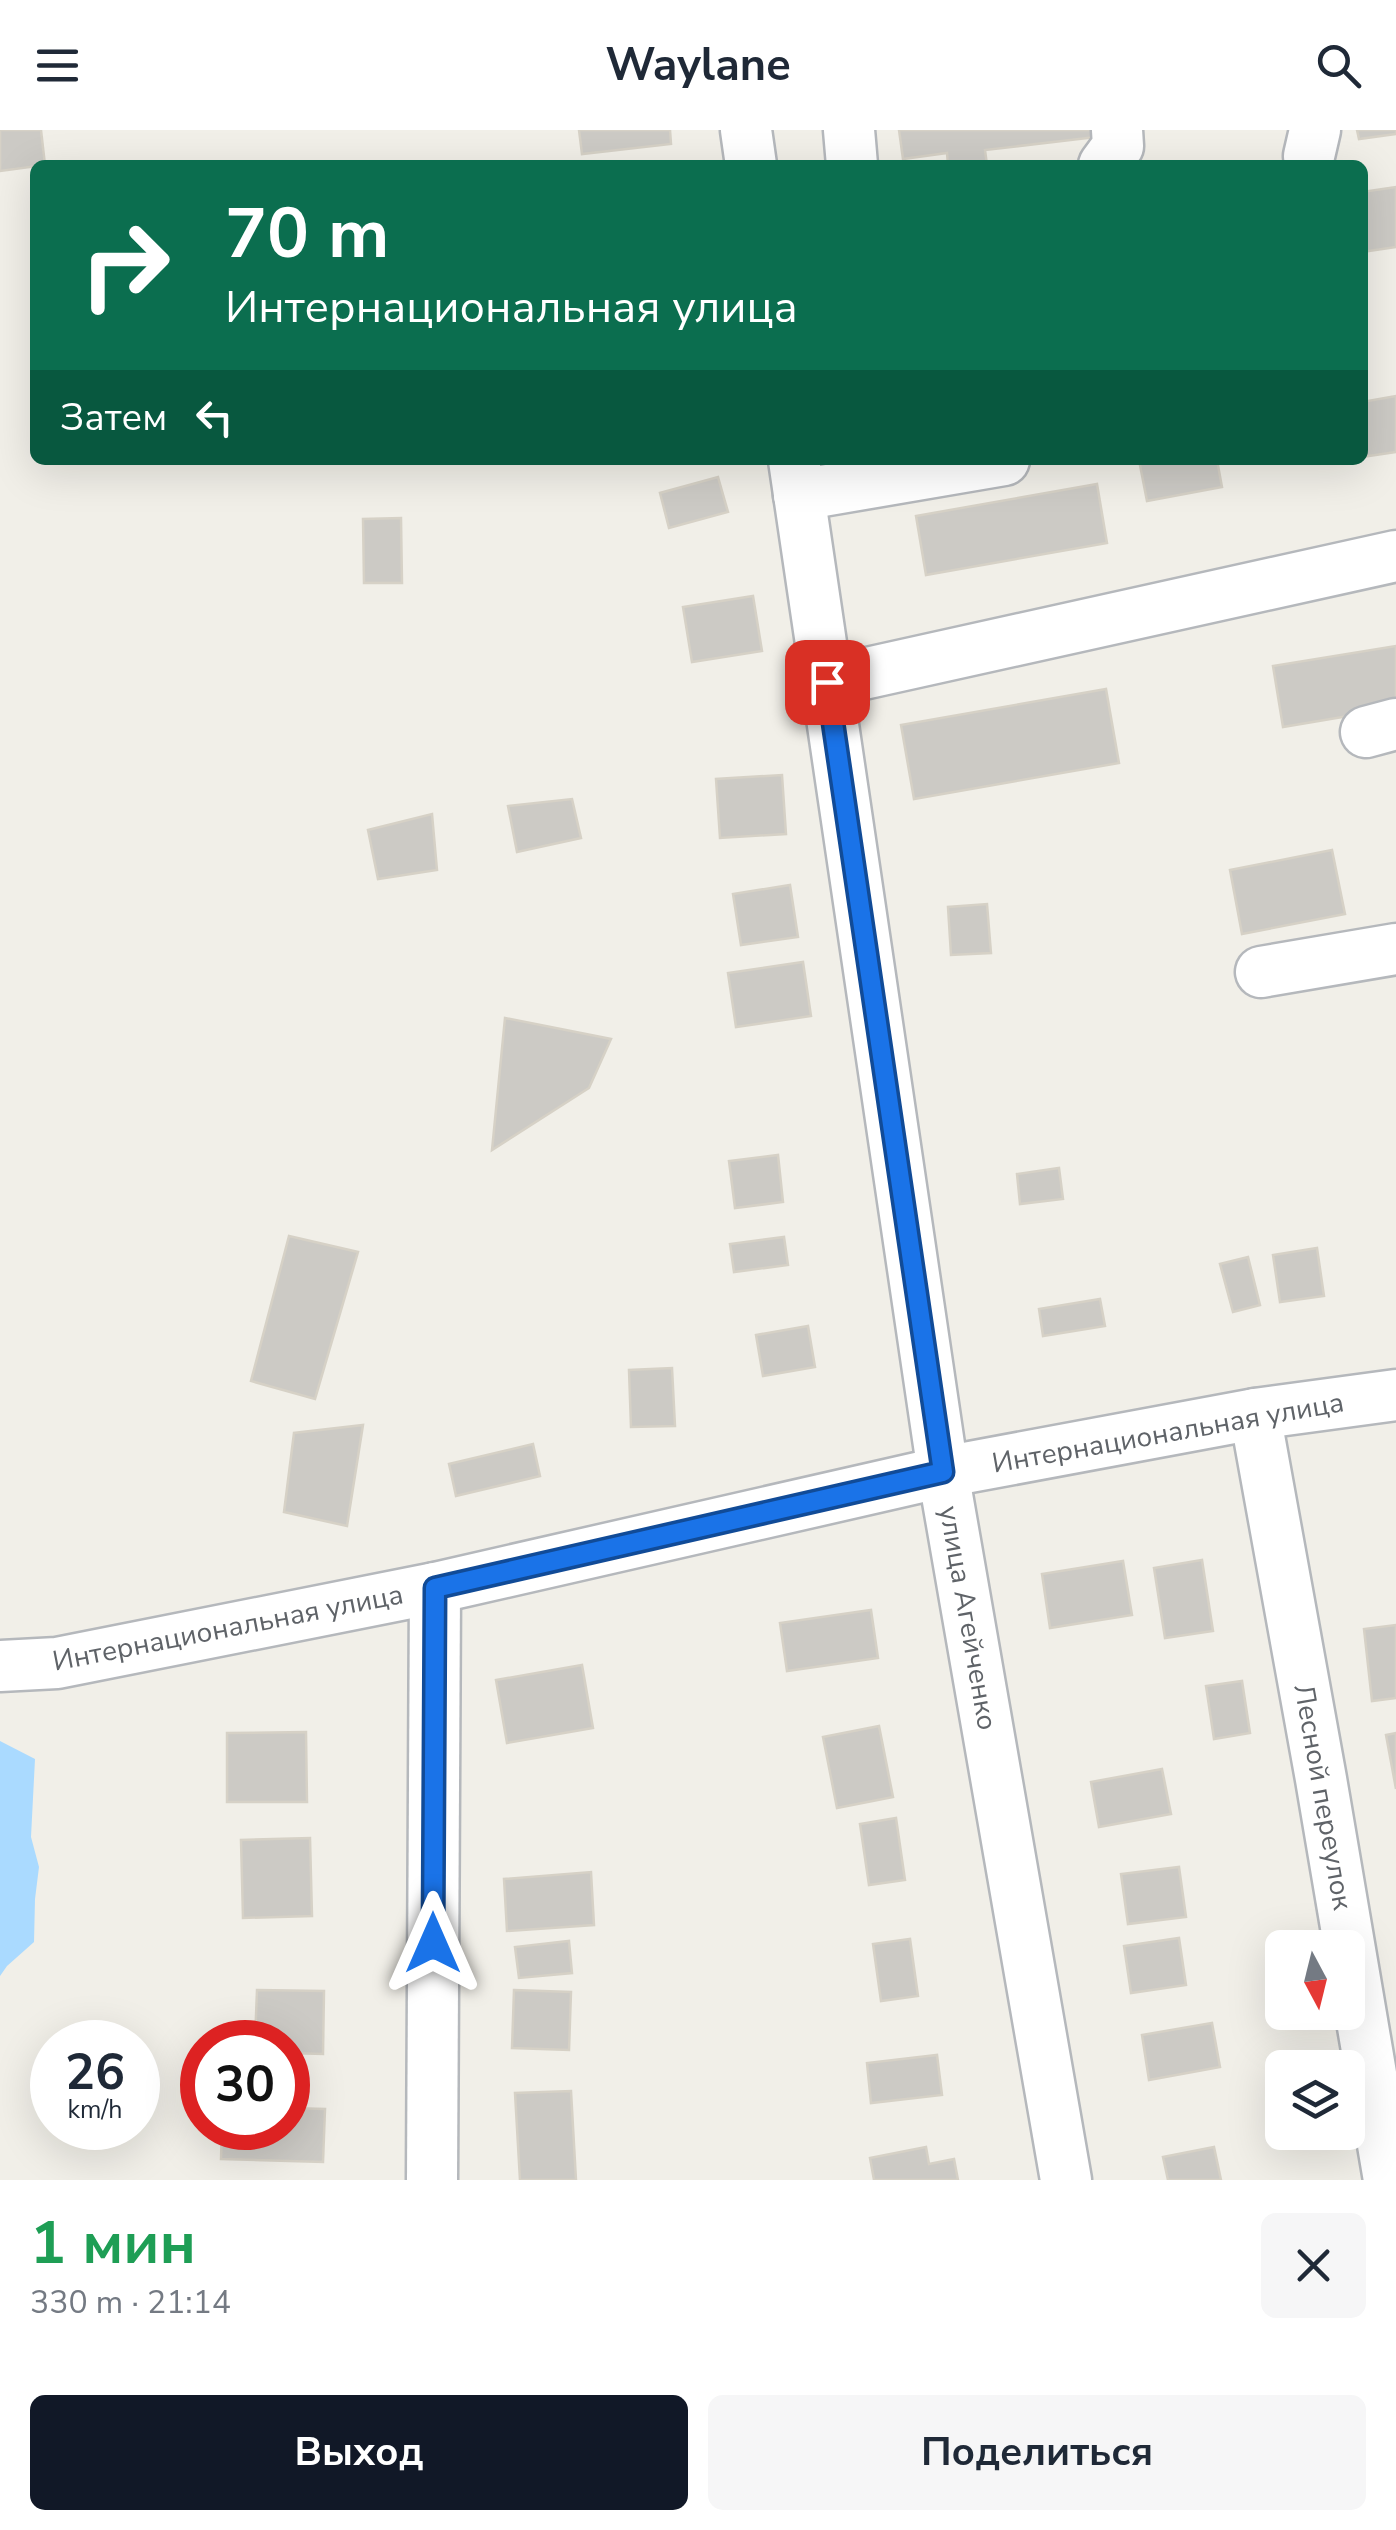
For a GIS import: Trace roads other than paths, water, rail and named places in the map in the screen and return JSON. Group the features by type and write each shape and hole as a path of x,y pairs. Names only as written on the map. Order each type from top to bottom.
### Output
{"street":[{"path":"746,130 750,160"},
{"path":"849,130 849,160"},
{"path":"1108,160 1118,146 1116,130"},
{"path":"797,478 946,465"},
{"name":"улица Агейченко","path":"797,478 943,1472 1066,2180"},
{"path":"827,682 1396,556"},
{"path":"1261,972 1396,950"},
{"name":"Интернациональная улица","path":"0,1666 58,1662 435,1588 943,1472 1255,1414 1396,1395"},
{"name":"Лесной переулок","path":"1255,1414 1389,2180"},
{"path":"432,2180 435,1588"}],"water":[{"path":"0,1741 35,1759 31,1837 39,1867 34,1942 0,1976"}]}
